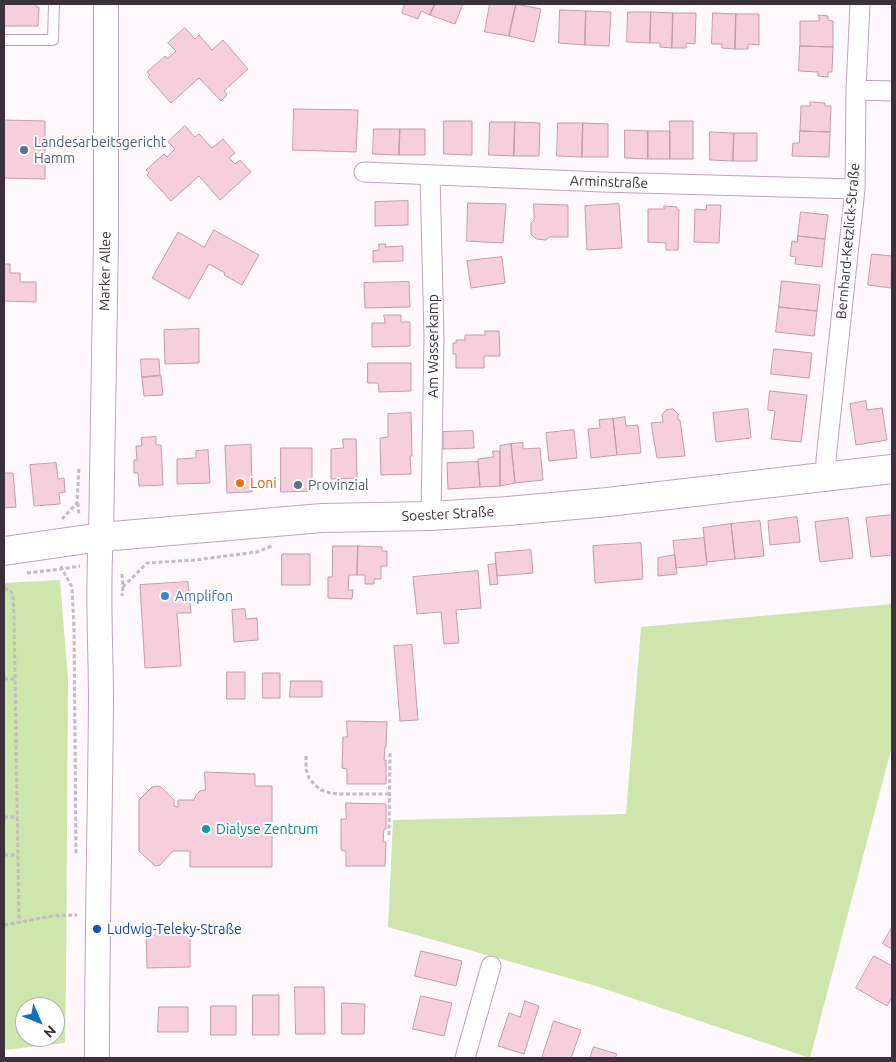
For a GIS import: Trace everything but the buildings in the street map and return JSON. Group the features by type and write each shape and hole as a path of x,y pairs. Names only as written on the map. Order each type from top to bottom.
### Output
{"main road":[{"name":"Soester Straße","path":"4,551 101,537 322,518 432,516 508,512 892,469"}],"street":[{"name":"Marker Allee","path":"101,537 106,237 106,4"},
{"name":"Bernhard-Ketzlick-Straße","path":"826,477 830,420 855,189 856,90 860,4"},
{"path":"856,90 892,91"},
{"name":"Arminstraße","path":"364,172 855,189"},
{"name":"Am Wasserkamp","path":"430,175 434,337 432,516"},
{"path":"97,1058 86,914 101,700 98,583 101,537"},
{"path":"465,1058 491,966"}],"lane":[{"path":"4,40 53,40 54,4"}],"path":[{"path":"61,520 77,503 79,465"},
{"path":"124,587 148,563"},
{"path":"23,573 62,569 72,587 76,855"},
{"path":"4,588 10,590 13,594 19,922"},
{"path":"4,679 15,679"},
{"path":"390,753 390,835"},
{"path":"306,756 306,769 309,778 315,785 330,794 390,794"},
{"path":"4,817 18,817"},
{"path":"4,856 18,855"},
{"path":"4,925 52,916 86,914"},
{"path":"76,924 86,914"}],"green space":[{"path":"60,580 68,680 65,1043 65,997 15,997 15,1047 30,1047 4,1050 4,583"},
{"path":"892,604 892,746 810,1058 593,985 388,927 393,820 626,814 641,627"}],"place":[{"name":"Landesarbeitsgericht Hamm","path":"24,150"},
{"name":"Loni","path":"240,483"},
{"name":"Provinzial","path":"298,485"},
{"name":"Amplifon","path":"165,596"},
{"name":"Dialyse Zentrum","path":"206,829"},
{"name":"Ludwig-Teleky-Straße","path":"97,929"}]}
